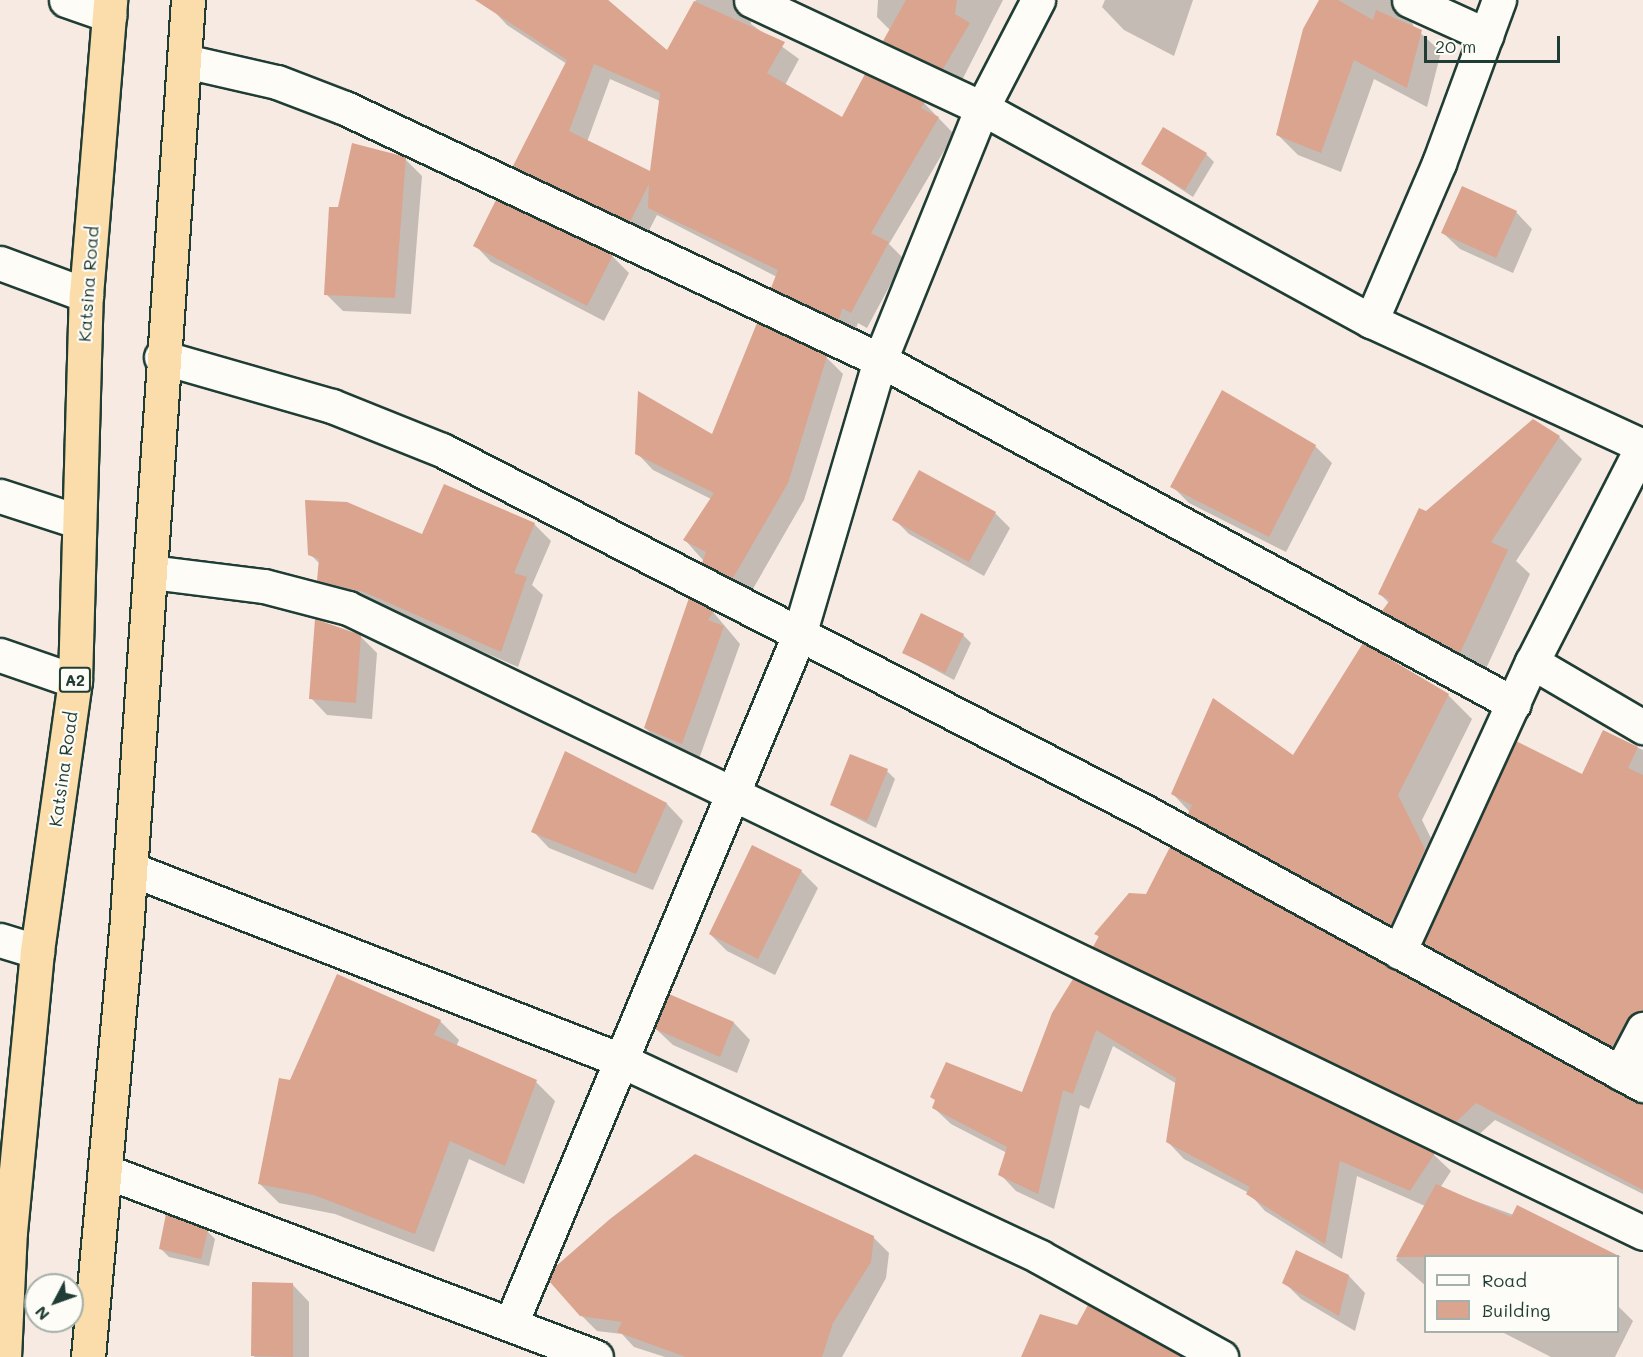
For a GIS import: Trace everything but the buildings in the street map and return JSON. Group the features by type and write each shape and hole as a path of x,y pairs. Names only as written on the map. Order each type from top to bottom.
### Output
{"highway":[{"path":"88,1357 131,869 151,572 160,357 170,299 189,0"},
{"name":"Katsina Road","path":"4,1357 5,1231 37,951 75,681 77,521 86,295 109,8"}],"street":[{"path":"66,0 109,8"},
{"path":"751,0 982,108 1371,321 1643,446 1532,662 1399,952"},
{"path":"512,1321 618,1059 799,635 880,360 982,108 1038,0"},
{"path":"1409,0 1486,35"},
{"path":"1371,321 1499,0"},
{"path":"185,61 278,82 345,108 880,360 1514,704"},
{"path":"0,263 86,295"},
{"path":"160,357 332,406 442,450 1147,813 1631,1079 1643,1029"},
{"path":"0,496 77,521"},
{"path":"151,572 264,586 348,608 1643,1233"},
{"path":"0,655 75,681"},
{"path":"1532,662 1643,727"},
{"path":"131,869 618,1059 1040,1257 1221,1357"},
{"path":"0,940 37,951"},
{"path":"105,1171 512,1321 596,1357"}]}
